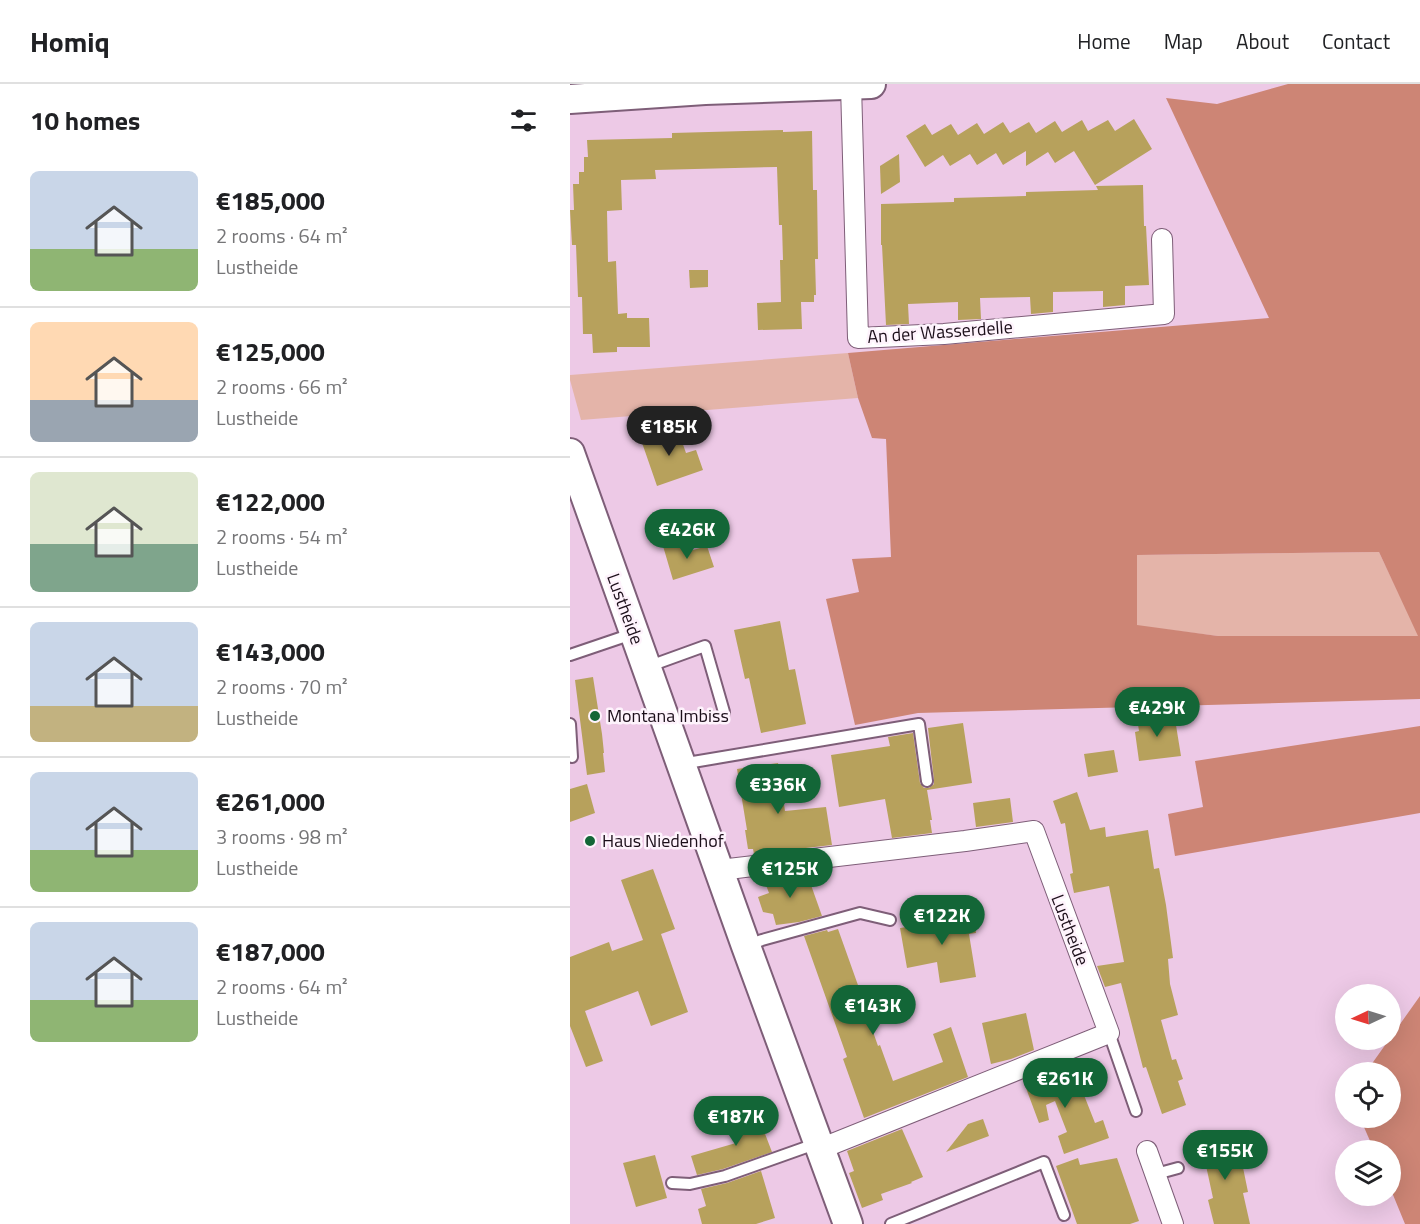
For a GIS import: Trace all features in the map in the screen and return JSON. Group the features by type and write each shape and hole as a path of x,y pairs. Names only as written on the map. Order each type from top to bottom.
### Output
{"main road":[{"path":"570,99 705,87 861,84"},
{"name":"Lustheide","path":"570,453 583,505 647,667 848,1224"}],"street":[{"name":"An der Wasserdelle","path":"861,84 858,338 944,334 1164,314 1162,239"},
{"name":"Lustheide","path":"720,870 964,842 1034,831 1109,1033"},
{"path":"819,1146 1109,1033"},
{"path":"1148,1151 1173,1224"}],"lane":[{"path":"570,655 634,633"},
{"path":"647,667 705,646 724,712"},
{"path":"570,724 572,757"},
{"path":"681,764 919,724 927,781"},
{"path":"746,946 860,913 890,920"},
{"path":"1109,1033 1136,1111"},
{"path":"672,1183 690,1185 819,1146"},
{"path":"891,1224 1044,1162 1064,1215"},
{"path":"1156,1174 1178,1168"}],"shaded area":[{"path":"1288,84 1420,84 1420,699 918,713 855,725 826,599 859,592 852,559 891,557 886,439 872,438 858,398 848,353 1269,318 1166,98 1217,104","holes":["1379,552 1418,636 1218,636 1137,625 1137,555"]},
{"path":"848,353 858,398 581,420 570,380 570,375"},
{"path":"1379,552 1419,636 1218,636 1137,626 1137,555"},
{"path":"1420,726 1420,813 1175,856 1168,814 1203,807 1195,761"},
{"path":"1420,996 1420,1224 1405,1224 1398,1206 1401,1206 1401,1140 1370,1140 1364,1128 1401,1128 1401,1062 1373,1062 1382,1050 1401,1050 1401,1023"}],"building":[{"path":"1134,119 1152,149 1095,185 1074,151 1055,163 1048,152 1026,166 1026,151 1003,165 996,153 977,165 970,154 950,166 943,155 925,167 906,136 925,124 932,135 951,124 958,135 977,123 984,134 1003,122 1010,133 1029,122 1036,133 1055,121 1062,132 1082,120 1088,131 1108,120 1115,131"},
{"path":"783,130 783,132 812,131 813,190 817,190 818,259 815,259 816,295 814,295 814,302 801,302 802,329 758,330 757,303 781,302 782,225 779,225 777,167 655,170 656,179 621,180 622,210 607,211 608,262 616,261 618,314 627,313 627,318 649,318 650,347 617,347 617,352 593,353 592,334 583,334 582,297 578,297 576,245 572,245 570,210 574,210 573,184 579,184 579,172 584,172 584,157 588,157 587,140 672,138 672,133"},
{"path":"899,154 900,182 881,194 880,166"},
{"path":"1143,185 1149,285 1125,286 1125,305 1103,307 1103,291 1053,292 1053,312 1031,314 1030,297 980,298 981,319 958,320 958,302 908,304 909,324 886,325 881,204 954,202 954,198 1026,196 1026,192 1098,190 1096,186"},
{"path":"689,270 708,270 708,287 690,288"},
{"path":"672,426 676,437 680,436 686,453 696,450 703,470 657,486 640,437"},
{"path":"682,540 686,552 707,546 714,567 673,580 663,546"},
{"path":"780,621 789,670 795,669 806,724 761,733 749,678 745,679 734,630"},
{"path":"593,677 605,772 587,775 575,680"},
{"path":"1174,713 1181,756 1139,761 1135,732 1139,731 1137,718"},
{"path":"963,723 972,783 927,790 932,833 892,838 885,799 839,807 831,755 890,746 888,737 913,733 920,783 924,788 929,788 934,784 934,780 928,728"},
{"path":"1114,750 1118,772 1088,777 1084,754"},
{"path":"778,763 785,811 826,807 832,845 754,854 753,849 748,849 737,769"},
{"path":"587,784 595,813 570,822 570,789"},
{"path":"1077,792 1090,830 1105,827 1106,837 1148,830 1154,869 1159,868 1173,958 1168,959 1170,984 1178,1015 1161,1020 1172,1060 1176,1059 1183,1079 1178,1081 1186,1105 1162,1114 1146,1067 1143,1068 1121,983 1105,987 1097,966 1124,962 1109,886 1074,893 1065,823 1061,824 1053,801"},
{"path":"1010,798 1013,822 976,827 973,803"},
{"path":"653,869 675,929 661,934 688,1012 651,1026 638,991 585,1011 603,1061 586,1067 570,1026 570,957 609,942 612,951 643,940 621,880"},
{"path":"801,872 805,883 811,885 822,916 776,925 773,914 763,912 758,897 769,893 763,877"},
{"path":"924,912 934,920 973,914 976,933 969,934 976,977 940,983 937,962 907,968 900,928 914,926"},
{"path":"838,929 878,1046 880,1045 893,1081 943,1062 933,1034 951,1027 968,1077 864,1118 843,1059 847,1057 804,936"},
{"path":"1026,1013 1034,1050 991,1064 982,1023"},
{"path":"1066,1066 1076,1093 1082,1090 1095,1123 1103,1120 1109,1138 1064,1154 1058,1136 1067,1132 1055,1101 1046,1105 1049,1120 1039,1123 1023,1080"},
{"path":"757,1113 772,1152 723,1169 697,1175 691,1156 736,1143 728,1124"},
{"path":"983,1119 989,1136 946,1152 968,1124"},
{"path":"902,1129 923,1177 881,1194 883,1200 862,1208 849,1173 854,1171 847,1151"},
{"path":"1231,1135 1235,1154 1240,1153 1248,1192 1243,1193 1250,1224 1214,1224 1208,1200 1213,1198 1205,1161 1200,1162 1196,1142"},
{"path":"655,1155 667,1198 636,1207 623,1163"},
{"path":"1078,1158 1080,1165 1117,1158 1139,1221 1130,1224 1077,1224 1056,1166"},
{"path":"761,1171 775,1218 756,1224 702,1224 698,1209 706,1206 701,1189"}],"place":[{"name":"Montana Imbiss","path":"595,716"},
{"name":"Haus Niedenhof","path":"590,841"}]}
